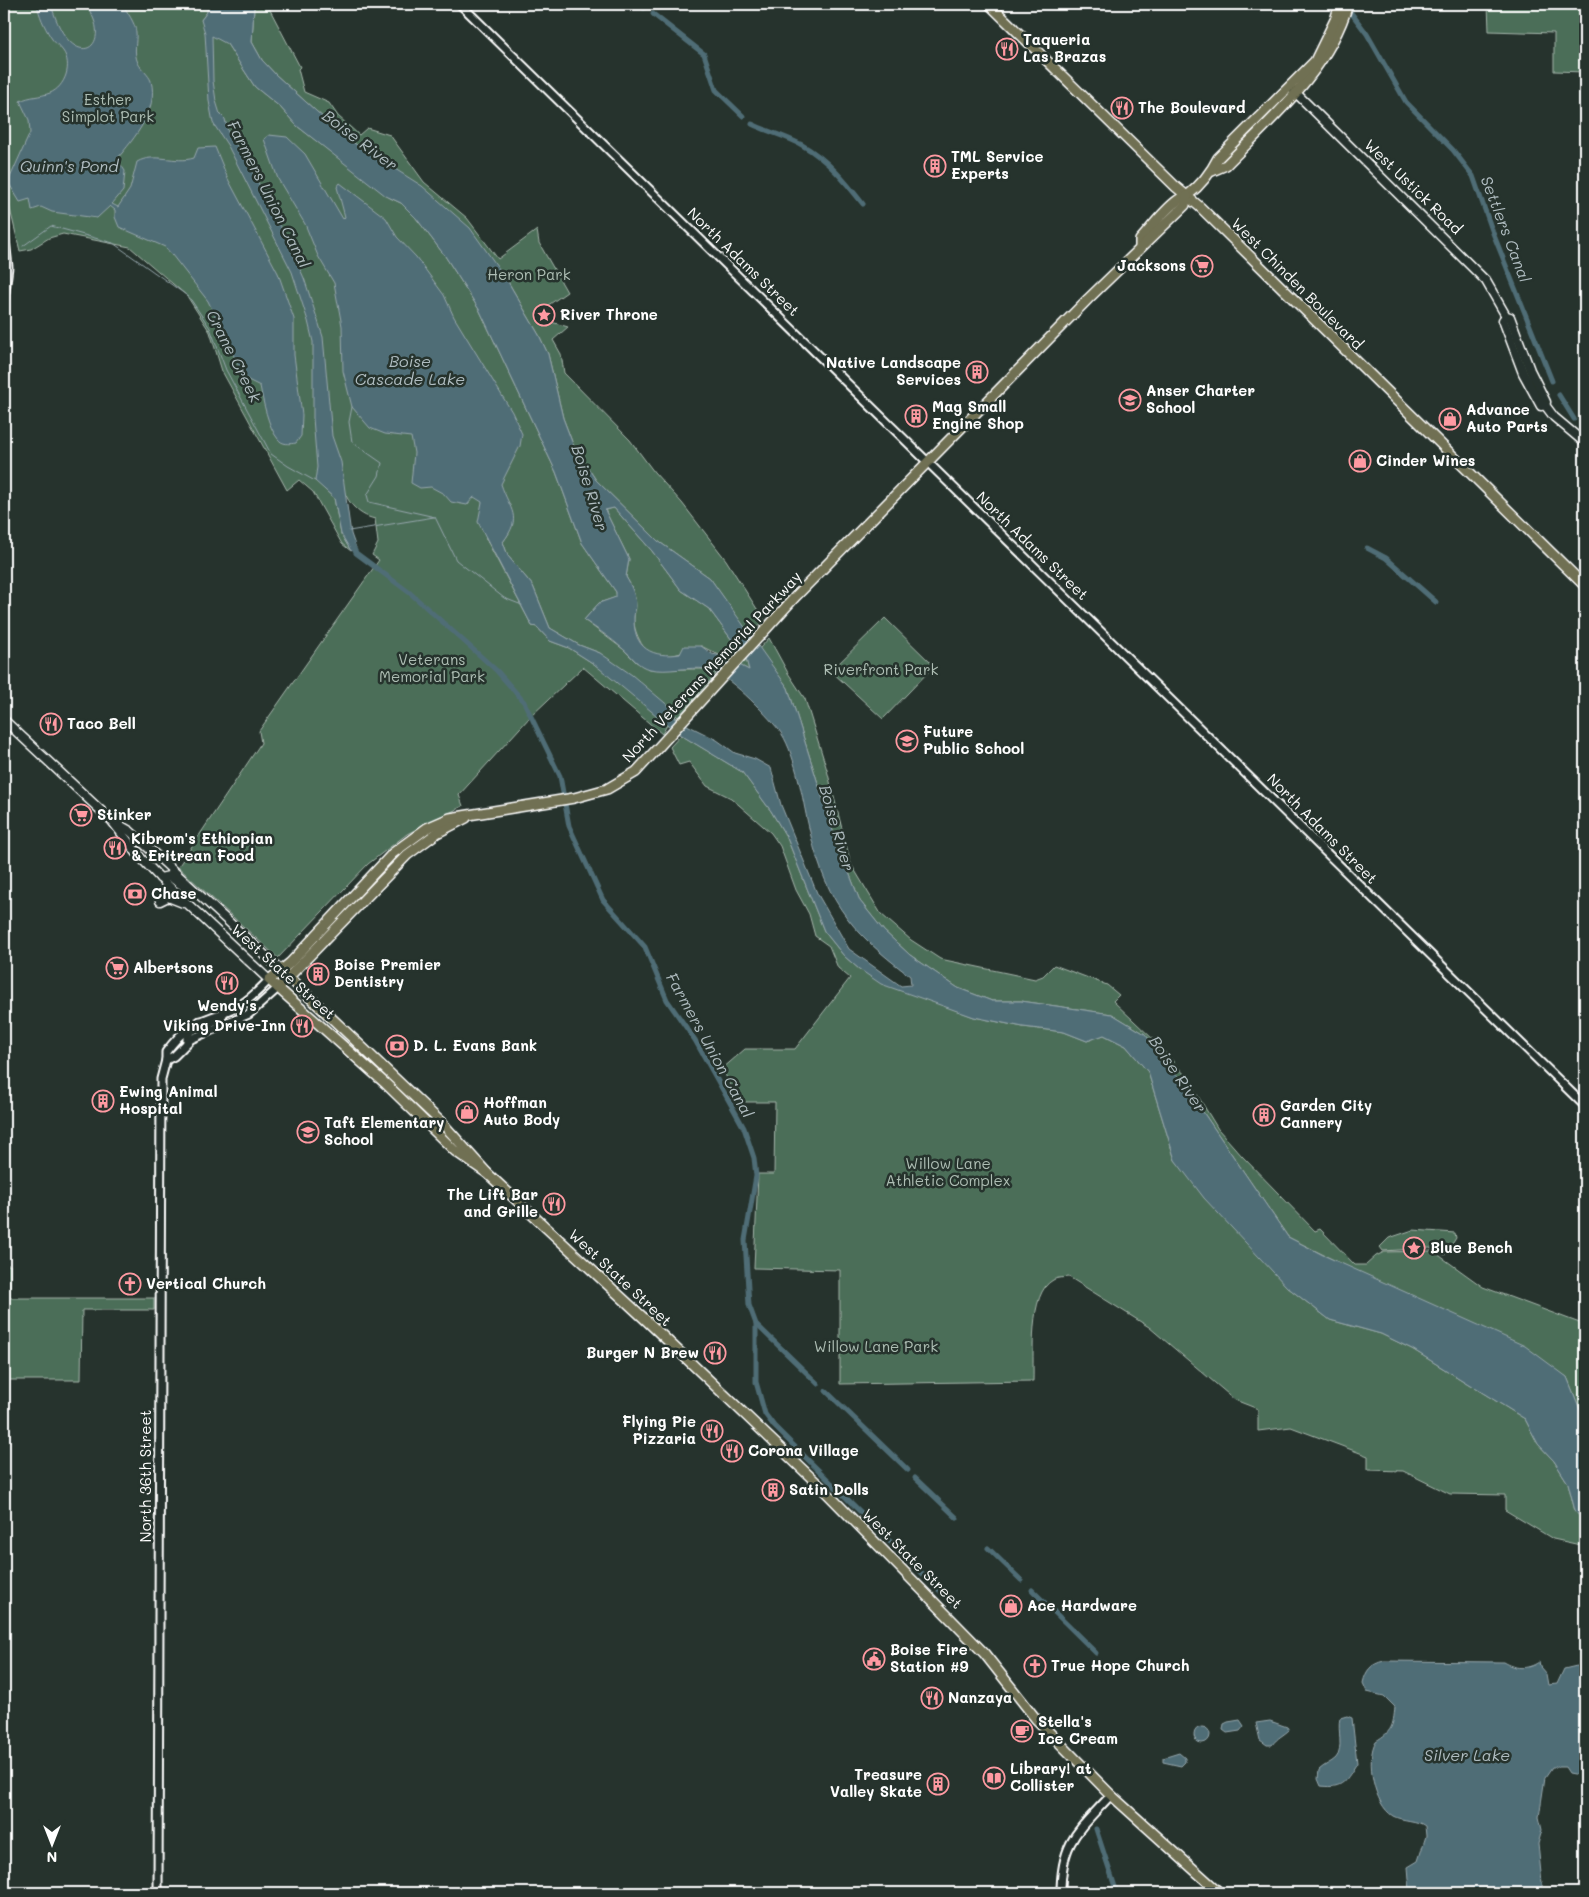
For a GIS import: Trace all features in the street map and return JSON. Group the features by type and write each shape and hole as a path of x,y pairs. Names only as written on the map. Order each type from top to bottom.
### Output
{"main road":[{"name":"West Chinden Boulevard","path":"989,4 1585,586"},
{"path":"1339,21 1340,4"},
{"path":"1339,21 1348,4"},
{"name":"North Veterans Memorial Parkway","path":"269,980 408,840 450,818 574,798 607,789 629,776 664,744 770,626 928,463 1140,247 1146,245 1185,205 1187,196 1212,171 1226,165 1293,90 1315,61 1339,21"},
{"name":"West Ustick Road","path":"1293,90 1467,260 1492,290 1506,316 1510,317 1530,370 1546,402 1544,405 1554,417 1585,443"},
{"name":"West State Street","path":"4,720 112,821 140,857 160,878 269,980 388,1086 454,1151 487,1172"},
{"name":"North Veterans Memorial Parkway","path":"278,988 407,855 437,833 475,814"},
{"name":"West State Street","path":"112,821 130,831 289,977 415,1096 487,1172 820,1486 984,1653 1036,1719 1111,1795 1220,1893"},
{"name":"West State Street","path":"160,878 169,876 204,900"},
{"path":"160,901 168,897 174,898 196,911"},
{"name":"West State Street","path":"388,1086 409,1099 415,1096"},
{"name":"West State Street","path":"431,1129 434,1126 439,1128 463,1146"}],"street":[{"name":"North Adams Street","path":"460,4 1585,1106"},
{"path":"4,230 8,267 4,299"},
{"name":"North 36th Street","path":"158,1893 160,1088 166,1052 180,1034 201,1019 242,1004 269,980"},
{"path":"166,1060 174,1056 187,1042 206,1030 244,1016 260,1005 278,988"},
{"path":"206,1030 209,1024 222,1017 224,1012"},
{"path":"187,1042 187,1034 198,1026 201,1019"},
{"path":"1061,1893 1062,1862 1072,1840 1111,1795"}],"green space":[{"name":"Veterans Memorial Park","path":"4,4 208,4 207,12 201,20 227,44 255,87 280,107 297,126 390,198 401,203 416,218 445,256 480,311 556,472 582,543 616,592 617,597 599,603 584,620 623,649 636,662 650,669 709,669 716,674 678,717 676,715 675,719 600,653 579,645 550,628 533,586 508,556 503,542 509,533 485,537 532,626 537,627 550,641 569,648 594,664 670,720 662,734 583,667 530,717 459,795 463,806 407,834 368,864 278,958 178,867 261,743 259,731 379,560 372,555 378,543 375,519 363,514 353,506 346,495 342,483 324,489 334,498 341,534 351,551 342,544 313,492 299,480 287,490 222,371 210,332 187,296 130,247 63,234 49,238 31,249 20,251 4,184"},
{"path":"1488,4 1585,4 1585,72 1554,71 1554,33 1489,31"},
{"name":"Heron Park","path":"254,7 269,8 300,67 298,69 304,92 329,103 338,116 359,135 367,128 390,135 424,182 467,218 498,259 537,230 539,243 567,292 547,306 548,321 568,327 553,340 561,354 564,373 630,440 726,560 764,620 750,636 710,578 658,541 596,480 574,447 563,418 548,354 507,280 493,263 371,154 346,138 262,60 252,42"},
{"path":"614,508 652,551 681,590 709,609 746,659 749,670 701,646 667,656 651,653 644,647 635,628 634,597 626,577 629,559 605,510"},
{"name":"Riverfront Park","path":"885,618 934,666 883,719 831,671"},
{"path":"769,638 805,699 827,770 851,864 881,914 911,940 940,959 1035,979 1043,976 1054,965 1107,985 1119,995 1113,1001 1155,1041 1185,1075 1218,1129 1315,1231 1320,1229 1355,1265 1366,1265 1384,1252 1433,1251 1483,1287 1585,1325 1585,1422 1567,1377 1288,1237 1186,1087 1145,1034 1112,1014 1021,1001 992,1001 958,988 910,955 884,931 860,901 833,831 788,688 759,649"},
{"name":"Willow Lane Athletic Complex","path":"681,735 742,772 771,811 787,838 824,931 844,956 859,969 929,1000 974,1017 1023,1027 1064,1032 1087,1041 1104,1035 1126,1046 1148,1072 1175,1160 1287,1287 1330,1320 1381,1334 1412,1349 1525,1419 1538,1444 1554,1461 1568,1483 1575,1511 1585,1522 1585,1546 1553,1539 1505,1510 1505,1495 1450,1494 1403,1471 1368,1470 1368,1456 1291,1427 1258,1431 1258,1409 1235,1400 1149,1327 1069,1277 1053,1280 1045,1287 1039,1298 1034,1326 1033,1381 840,1384 840,1270 754,1268 758,1174 774,1174 775,1102 740,1102 722,1069 745,1049 795,1049 850,978 838,968 829,946 815,936 809,914 796,890 780,846 771,833 731,798 707,786 689,762 679,765 670,747"},
{"path":"1413,1230 1455,1233 1456,1238 1445,1255 1430,1248 1383,1251 1380,1247 1389,1238"},
{"path":"4,1265 10,1265 10,1298 154,1298 154,1310 82,1310 81,1380 9,1380 8,1412 4,1413"}],"water":[{"name":"Quinn's Pond","path":"37,4 51,4 60,27 69,41 79,48 88,48 94,42 96,33 94,19 85,4 123,4 134,25 137,59 139,65 149,76 153,92 148,113 143,123 117,159 125,171 123,191 112,204 118,207 130,189 137,162 151,158 180,160 194,158 198,148 215,147 228,179 278,273 294,319 294,355 302,415 301,436 296,443 284,443 274,434 266,414 260,386 248,380 241,371 208,301 165,247 119,227 115,217 115,210 110,206 97,218 52,212 41,207 32,210 30,199 20,202 8,182 30,133 29,120 20,101 55,90 63,81 67,69 66,57 48,32 40,16"},
{"path":"208,4 251,4 254,7 252,42 262,60 276,75 346,138 422,186 470,228 507,280 539,335 548,354 563,418 574,447 596,480 658,541 710,578 788,688 833,831 860,901 884,931 910,955 958,988 992,1001 1021,1001 1112,1014 1145,1034 1186,1087 1288,1237 1323,1255 1525,1346 1567,1377 1585,1422 1585,1522 1575,1511 1568,1483 1554,1461 1538,1444 1525,1419 1412,1349 1381,1334 1330,1320 1287,1287 1204,1198 1175,1160 1148,1072 1126,1046 1104,1035 1087,1041 1064,1032 1023,1027 974,1017 881,984 859,969 844,956 824,931 787,838 771,811 742,772 679,734 594,664 569,648 550,641 537,627 532,626 478,522 482,502 474,497 467,505 451,502 444,494 431,487 420,488 411,483 414,453 411,437 385,434 370,428 352,407 343,371 342,326 334,283 318,256 305,224 278,179 264,139 269,135 287,137 305,154 343,219 345,217 337,187 340,183 386,218 397,237 416,257 444,295 454,317 512,412 522,434 520,446 501,484 514,519 509,533 503,542 508,556 533,586 550,628 579,645 600,653 632,675 671,708 675,719 717,740 735,753 755,759 771,768 781,805 817,893 849,949 901,986 911,985 910,976 869,942 841,909 830,891 814,846 793,760 784,738 773,723 746,695 715,672 700,668 657,670 646,668 614,641 584,620 599,603 616,597 616,592 582,543 556,472 480,311 445,256 416,218 401,203 386,196 297,126 280,107 255,87 227,44 212,36 213,81 220,114 225,119 228,132 247,161 282,229 304,278 323,337 332,436 341,462 351,534 356,548 351,551 341,534 334,498 315,481 317,467 313,418 313,342 308,321 292,272 228,146 213,123 209,101 205,33 201,20 207,12","holes":["614,508 652,551 681,590 709,609 746,659 749,670 722,656 712,654 701,646 684,646 680,654 670,655 653,652 641,644 635,628 635,598 626,577 629,559 605,510"]},
{"name":"Silver Lake","path":"1384,1661 1503,1662 1521,1668 1539,1662 1540,1667 1546,1674 1548,1685 1557,1684 1564,1669 1585,1664 1585,1776 1569,1773 1565,1767 1552,1767 1545,1777 1539,1817 1542,1830 1538,1844 1543,1893 1413,1893 1410,1891 1408,1867 1418,1861 1426,1836 1425,1826 1397,1818 1386,1810 1376,1792 1373,1781 1371,1759 1373,1749 1376,1741 1391,1728 1395,1707 1384,1696 1367,1692 1363,1683 1370,1668"},
{"path":"1347,1716 1352,1718 1357,1763 1347,1779 1340,1785 1321,1786 1318,1779 1319,1770 1336,1758 1340,1750 1340,1718"},
{"path":"1240,1720 1244,1726 1240,1731 1227,1733 1223,1730 1224,1724"},
{"path":"1270,1721 1287,1727 1289,1730 1272,1745 1267,1745 1260,1740 1256,1723"},
{"path":"1202,1727 1208,1729 1210,1735 1208,1741 1202,1743 1196,1741 1194,1735 1196,1729"},
{"path":"1179,1753 1185,1758 1185,1762 1181,1766 1163,1762 1163,1758"}],"waterway":[{"path":"637,4 644,8"},
{"name":"Settlers Canal","path":"1346,6 1367,34 1406,102 1453,150 1473,176 1493,233 1552,381"},
{"path":"653,14 704,54 716,90 743,116"},
{"path":"752,124 796,142 820,157 850,187 863,204"},
{"name":"Crane Creek","path":"23,246 51,226 113,243 189,297 210,328 226,370 271,454 315,481"},
{"name":"Settlers Canal","path":"1559,395 1574,419"},
{"path":"352,407 349,422 352,442 382,463 379,476 367,495 369,502 435,517 456,560 504,598 522,605"},
{"path":"349,531 434,517"},
{"name":"Farmers Union Canal","path":"352,544 356,553 410,593 497,671 524,702 560,776 569,826 603,900 645,947 667,1000 695,1040 744,1128 754,1158 756,1176 745,1240 749,1305 756,1324 756,1382 765,1414 774,1426 940,1591"},
{"path":"1367,548 1386,558 1436,602"},
{"path":"756,1324 818,1384"},
{"path":"826,1391 908,1470"},
{"path":"915,1478 957,1518"},
{"path":"988,1548 1021,1580"},
{"path":"1032,1590 1096,1653"},
{"name":"Farmers Union Canal","path":"1096,1829 1117,1893"}],"place":[{"name":"Taqueria Las Brazas","path":"1007,49"},
{"name":"The Boulevard","path":"1122,108"},
{"name":"TML Service Experts","path":"935,166"},
{"name":"Jacksons","path":"1202,266"},
{"name":"River Throne","path":"544,315"},
{"name":"Native Landscape Services","path":"977,372"},
{"name":"Anser Charter School","path":"1130,400"},
{"name":"Mag Small Engine Shop","path":"916,416"},
{"name":"Advance Auto Parts","path":"1450,419"},
{"name":"Cinder Wines","path":"1360,461"},
{"name":"Taco Bell","path":"51,724"},
{"name":"Future Public School","path":"907,741"},
{"name":"Stinker","path":"81,815"},
{"name":"Kibrom's Ethiopian & Eritrean Food","path":"115,848"},
{"name":"Chase","path":"135,894"},
{"name":"Albertsons","path":"117,968"},
{"name":"Boise Premier Dentistry","path":"318,974"},
{"name":"Wendy's","path":"227,983"},
{"name":"Viking Drive-Inn","path":"302,1026"},
{"name":"D. L. Evans Bank","path":"397,1046"},
{"name":"Ewing Animal Hospital","path":"103,1101"},
{"name":"Hoffman Auto Body","path":"467,1112"},
{"name":"Garden City Cannery","path":"1264,1115"},
{"name":"Taft Elementary School","path":"308,1132"},
{"name":"The Lift Bar and Grille","path":"554,1204"},
{"name":"Blue Bench","path":"1414,1248"},
{"name":"Vertical Church","path":"130,1284"},
{"name":"Burger N Brew","path":"715,1353"},
{"name":"Flying Pie Pizzaria","path":"712,1431"},
{"name":"Corona Village","path":"732,1451"},
{"name":"Satin Dolls","path":"773,1490"},
{"name":"Ace Hardware","path":"1011,1606"},
{"name":"Boise Fire Station #9","path":"874,1659"},
{"name":"True Hope Church","path":"1035,1666"},
{"name":"Nanzaya","path":"932,1698"},
{"name":"Stella's Ice Cream","path":"1022,1731"},
{"name":"Library! at Collister","path":"994,1778"},
{"name":"Treasure Valley Skate","path":"938,1784"}],"park label":[{"name":"Esther Simplot Park","path":"108,108"},
{"name":"Willow Lane Park","path":"876,1347"}],"water label":[{"name":"Boise River","path":"360,140"},
{"name":"Boise Cascade Lake","path":"410,370"},
{"name":"Boise River","path":"590,488"},
{"name":"Boise River","path":"837,828"},
{"name":"Boise River","path":"1178,1074"}]}
